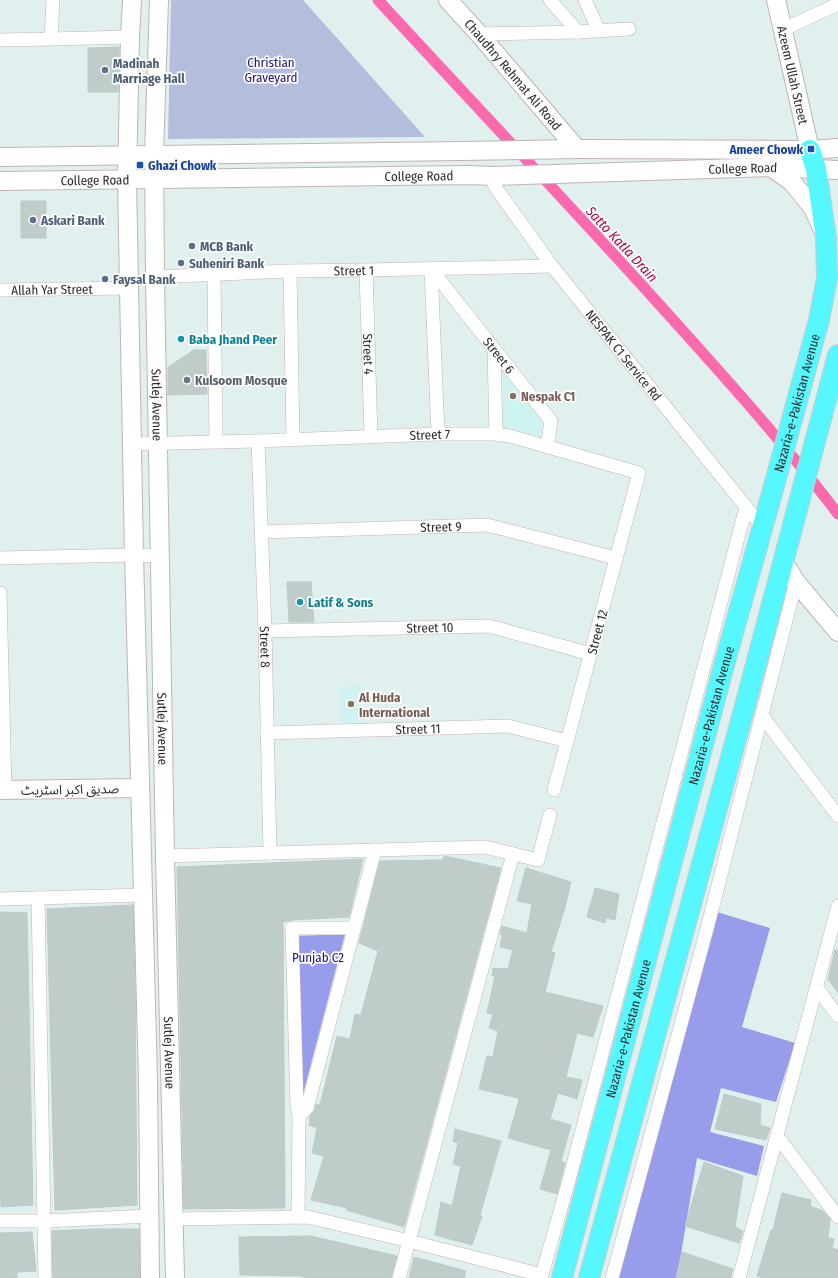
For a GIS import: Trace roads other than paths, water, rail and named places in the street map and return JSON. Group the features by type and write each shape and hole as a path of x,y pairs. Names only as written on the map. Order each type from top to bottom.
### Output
{"main road":[{"name":"Nazaria-e-Pakistan Avenue","path":"562,1278 722,669 795,411 819,320 827,278 826,238 816,169 810,150"},
{"path":"589,1278 838,356"},
{"path":"607,1110 612,1123 584,1228 588,1233 592,1232 594,1229 624,1122 635,1110"},
{"path":"568,1278 576,1254 581,1250 587,1255 582,1278"}],"street":[{"path":"51,39 53,0"},
{"name":"Sutlej Avenue","path":"132,0 127,179 131,444 148,1079 150,1278"},
{"name":"Sutlej Avenue","path":"159,0 154,154 155,277 165,856 175,1278"},
{"name":"Chaudhry Rehmat Ali Road","path":"448,0 479,34 572,149"},
{"path":"550,0 578,32"},
{"path":"585,0 599,31"},
{"name":"Azeem Ullah Street","path":"776,0 810,150"},
{"path":"782,30 838,4"},
{"path":"479,34 578,32 628,29"},
{"path":"0,40 130,37"},
{"name":"College Road","path":"0,157 154,154 461,152 572,149 810,150 838,148"},
{"path":"771,167 792,182 813,208 826,238"},
{"name":"College Road","path":"0,181 468,175 494,180 582,174 771,167 838,170"},
{"name":"NESPAK C1 Service Rd","path":"494,180 498,191 552,266 762,528"},
{"name":"Street 1","path":"155,277 290,271 552,266"},
{"path":"431,269 438,434"},
{"name":"Street 6","path":"431,269 551,422 547,447"},
{"name":"Street 4","path":"366,270 371,437"},
{"path":"290,271 293,440"},
{"path":"214,275 216,442"},
{"name":"Allah Yar Street","path":"0,290 129,288"},
{"path":"494,349 496,434"},
{"name":"Street 7","path":"131,444 293,440 438,434 496,434 510,436 639,473"},
{"name":"Street 8","path":"258,441 265,632 270,853"},
{"name":"Street 12","path":"554,790 639,473"},
{"path":"174,1219 308,1218 409,1241 542,1277 573,1165 746,507"},
{"name":"Street 9","path":"261,532 487,525 616,558"},
{"path":"0,558 134,555 160,556"},
{"path":"783,561 796,582 838,632"},
{"path":"612,1278 762,716 796,582"},
{"path":"0,593 2,790"},
{"name":"Street 10","path":"265,632 489,626 591,654"},
{"path":"762,716 838,816"},
{"name":"Street 11","path":"267,733 508,726 567,741"},
{"name":"صدیق اکبر اسٹریٹ","path":"2,790 140,788"},
{"path":"165,856 485,847 538,860 550,815"},
{"path":"299,1116 307,1108 353,928 375,850"},
{"path":"399,1278 513,854"},
{"path":"0,899 143,895"},
{"path":"38,898 45,1278"},
{"path":"739,1278 838,906"},
{"path":"298,1217 299,1116 297,1104 292,928 353,928"},
{"path":"817,988 838,1016"},
{"path":"148,1079 171,1080"},
{"path":"776,1136 838,1217"},
{"path":"0,1221 44,1221 149,1216"}],"waterway":[{"name":"Satto Katla Drain","path":"378,0 658,303 773,433 838,514"}],"place":[{"name":"Madinah Marriage Hall","path":"105,70"},
{"name":"Ameer Chowk","path":"811,149"},
{"name":"Ghazi Chowk","path":"140,165"},
{"name":"Askari Bank","path":"33,220"},
{"name":"MCB Bank","path":"192,246"},
{"name":"Suheniri Bank","path":"181,263"},
{"name":"Faysal Bank","path":"105,279"},
{"name":"Baba Jhand Peer","path":"181,339"},
{"name":"Kulsoom Mosque","path":"187,380"},
{"name":"Nespak C1","path":"513,396"},
{"name":"Latif & Sons","path":"300,602"},
{"name":"Al Huda International","path":"351,704"}],"park label":[{"name":"Christian Graveyard","path":"271,70"},
{"name":"Punjab C2","path":"318,957"}]}
